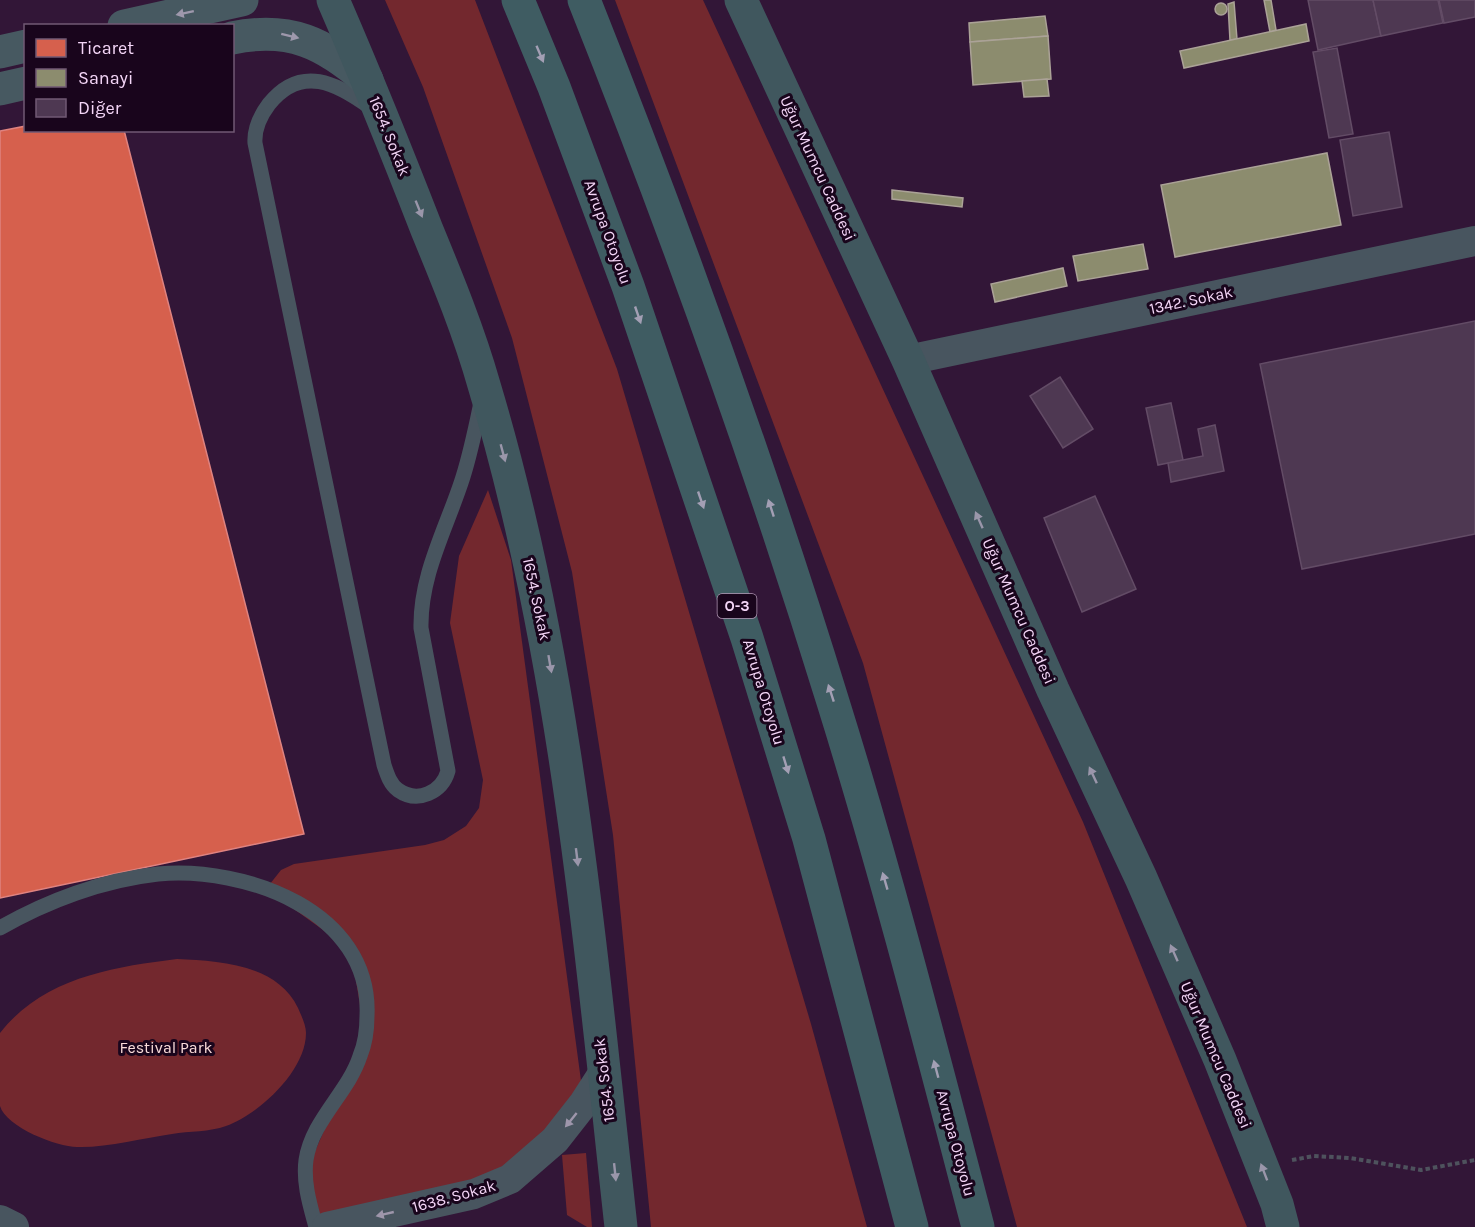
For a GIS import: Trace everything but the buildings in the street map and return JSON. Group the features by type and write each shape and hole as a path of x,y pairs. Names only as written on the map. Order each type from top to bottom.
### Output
{"highway":[{"name":"Avrupa Otoyolu","path":"518,0 554,87 628,286 747,638 809,839 912,1227"},
{"name":"Avrupa Otoyolu","path":"584,0 692,279 834,704 978,1227"}],"main road":[{"name":"1654. Sokak","path":"333,0 383,117 463,321 510,477 539,603 556,701 604,1072 621,1227"},
{"name":"Uğur Mumcu Caddesi","path":"741,0 908,360 1053,690 1141,879 1220,1060 1283,1227"}],"street":[{"path":"133,24 242,0"},
{"path":"234,38 268,32 298,38 343,60 367,80"},
{"path":"0,52 24,46"},
{"path":"0,89 24,83"},
{"name":"1342. Sokak","path":"908,360 1475,241"},
{"name":"1638. Sokak","path":"327,1227 474,1194 510,1179 555,1140 584,1103 604,1072"},
{"path":"0,1220 14,1227"}],"lane":[{"path":"383,117 352,94 334,86 302,81 282,90 266,108 256,126 255,143 384,765 392,784 406,794 416,796 435,791 442,786 448,771 420,612 427,574 471,453 484,385"},
{"path":"0,928 29,911 115,882 177,874 215,876 266,889 312,912 334,929 351,950 362,971 367,1016 360,1056 320,1122 306,1160 306,1187 316,1227"}],"path":[{"path":"1262,1167 1314,1156 1350,1158 1421,1170 1475,1160"}],"green space":[{"path":"385,0 475,0 617,369 811,1024 867,1227 651,1227 613,835 572,572 512,338 423,87"},
{"path":"615,0 703,0 1083,822 1247,1227 1017,1227 863,663"},
{"path":"488,490 511,560 584,1103 522,1170 316,1227 306,1172 365,1036 351,950 266,889 281,870 294,864 425,845 444,840 466,826 479,808 483,780 450,623 459,556"},
{"name":"Festival Park","path":"177,959 228,964 262,974 276,982 288,993 298,1008 306,1030 304,1047 289,1076 266,1101 239,1120 220,1128 88,1147 68,1146 45,1140 22,1128 4,1114 0,1106 0,1033 17,1014 37,999 80,978 128,966"},
{"path":"586,1153 592,1227 587,1227 567,1215 562,1155"}]}
